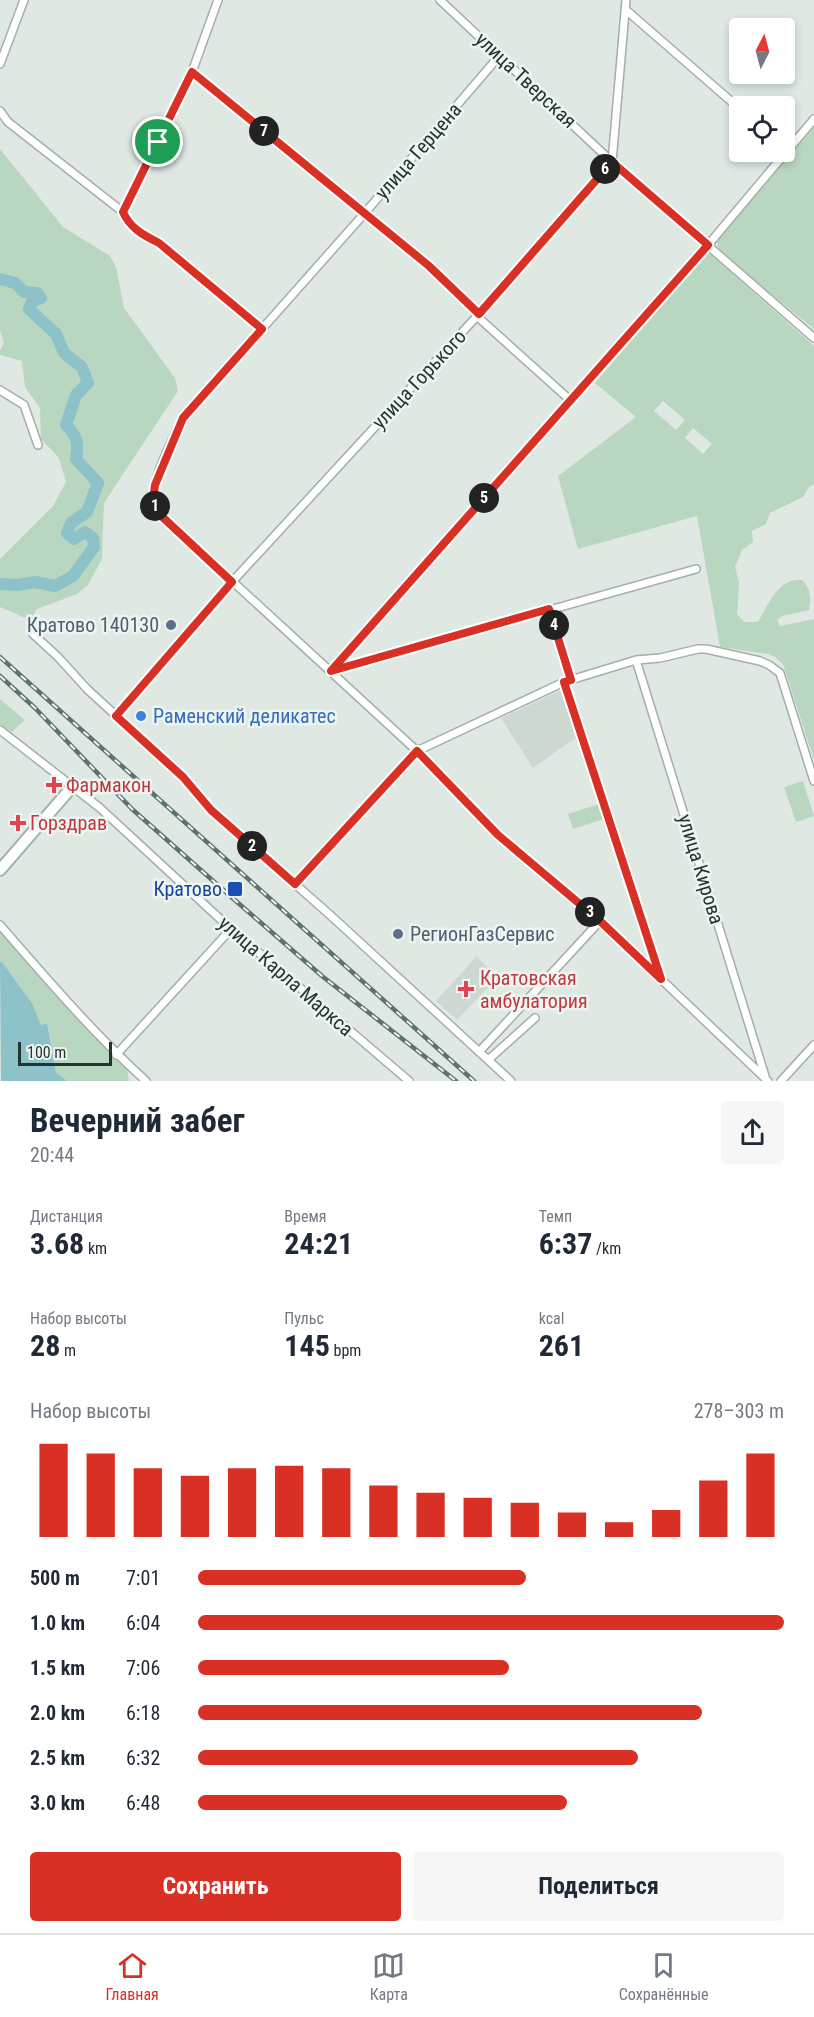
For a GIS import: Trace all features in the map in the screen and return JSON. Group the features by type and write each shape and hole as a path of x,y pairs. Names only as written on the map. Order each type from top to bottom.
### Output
{"street":[{"path":"0,64 24,0"},
{"path":"123,212 192,72 218,0"},
{"path":"612,162 626,0"},
{"name":"улица Тверская","path":"444,2 612,162 814,338"},
{"path":"626,10 729,99"},
{"name":"улица Герцена","path":"500,55 364,214 183,418 161,468 153,500 156,511 417,751 498,835 600,921 767,1080"},
{"path":"192,72 429,266 479,314 480,319 570,400"},
{"path":"0,111 8,122 123,212 128,222 141,234 159,243 262,329"},
{"path":"795,140 814,119"},
{"name":"улица Горького","path":"116,716 232,582 479,314 612,162"},
{"path":"331,671 708,245 776,162"},
{"path":"0,390 24,405 38,445"},
{"path":"331,671 696,569"},
{"path":"549,609 568,681 661,979"},
{"path":"33,634 116,716 183,777 211,810 511,1081"},
{"path":"295,884 417,751 568,681 636,660 706,649 770,665 780,673 814,781"},
{"name":"улица Кирова","path":"636,660 767,1080"},
{"name":"улица Карла Маркса","path":"0,730 100,808 231,929 409,1081"},
{"path":"0,870 72,787"},
{"path":"479,1052 600,921"},
{"path":"0,925 78,1015 116,1055 146,1081"},
{"path":"116,1055 231,929"},
{"path":"488,1060 535,1018"},
{"path":"781,1081 814,1045"}],"shaded area":[{"path":"562,690 577,737 533,768 501,718"},
{"name":"Кратовская амбулатория","path":"477,956 497,978 457,1020 436,1001"}],"green space":[{"path":"814,127 814,329 720,252 716,239 783,162 795,162 795,149"},
{"path":"0,149 63,227 110,256 116,267 124,308 175,378 178,391 104,503 102,559 88,585 77,594 37,609 30,620 0,607 0,559 53,506 66,482 59,458 41,439 40,408 25,387 22,361 0,355 4,343 0,330"},
{"path":"708,252 814,346 814,484 809,487 803,497 770,513 766,524 752,531 753,542 742,550 735,567 739,582 737,614 744,622 758,622 770,600 786,583 802,580 809,590 809,610 782,616 777,620 780,626 814,619 814,760 783,664 768,654 720,647 697,516 578,549 558,476 636,417 595,383","holes":["663,401 685,420 676,430 654,411","693,428 712,444 703,454 685,438"]},
{"path":"0,699 25,720 12,732 0,724"},
{"path":"803,781 814,816 796,822 784,787"},
{"path":"599,804 604,819 573,829 568,814"},
{"path":"0,920 88,1020 125,1057 129,1081 67,1081 56,1072 47,1023 41,1025 32,1003 0,962"}],"water":[{"path":"0,962 32,1003 41,1025 47,1023 56,1072 67,1081 1,1081"}],"waterway":[{"path":"0,279 15,283 24,292 37,293 41,298 32,301 29,309 56,334 64,353 82,367 88,383 76,395 66,425 76,440 76,459 98,483 87,512 71,523 67,533 74,539 85,532 93,538 94,547 73,576 55,586 35,582 18,585 0,584"}],"railway":[{"path":"0,657 474,1081"},
{"path":"0,676 35,708 132,809 322,976 456,1081"}],"place":[{"name":"Кратово 140130","path":"171,625"},
{"name":"Раменский деликатес","path":"141,716"},
{"name":"Фармакон","path":"54,785"},
{"name":"Горздрав","path":"18,823"},
{"name":"Кратово","path":"235,889"},
{"name":"РегионГазСервис","path":"398,934"},
{"name":"Кратовская амбулатория","path":"466,989"}],"route":[{"path":"192,72 429,266 479,314 612,162 708,245 331,671 549,609 571,680 564,682 661,979 600,921 498,835 417,751 295,884 211,810 183,777 116,716 232,582 156,511 153,500 155,485 164,459 183,418 262,329 159,243 141,234 128,222 123,212 158,142 192,72"}]}
